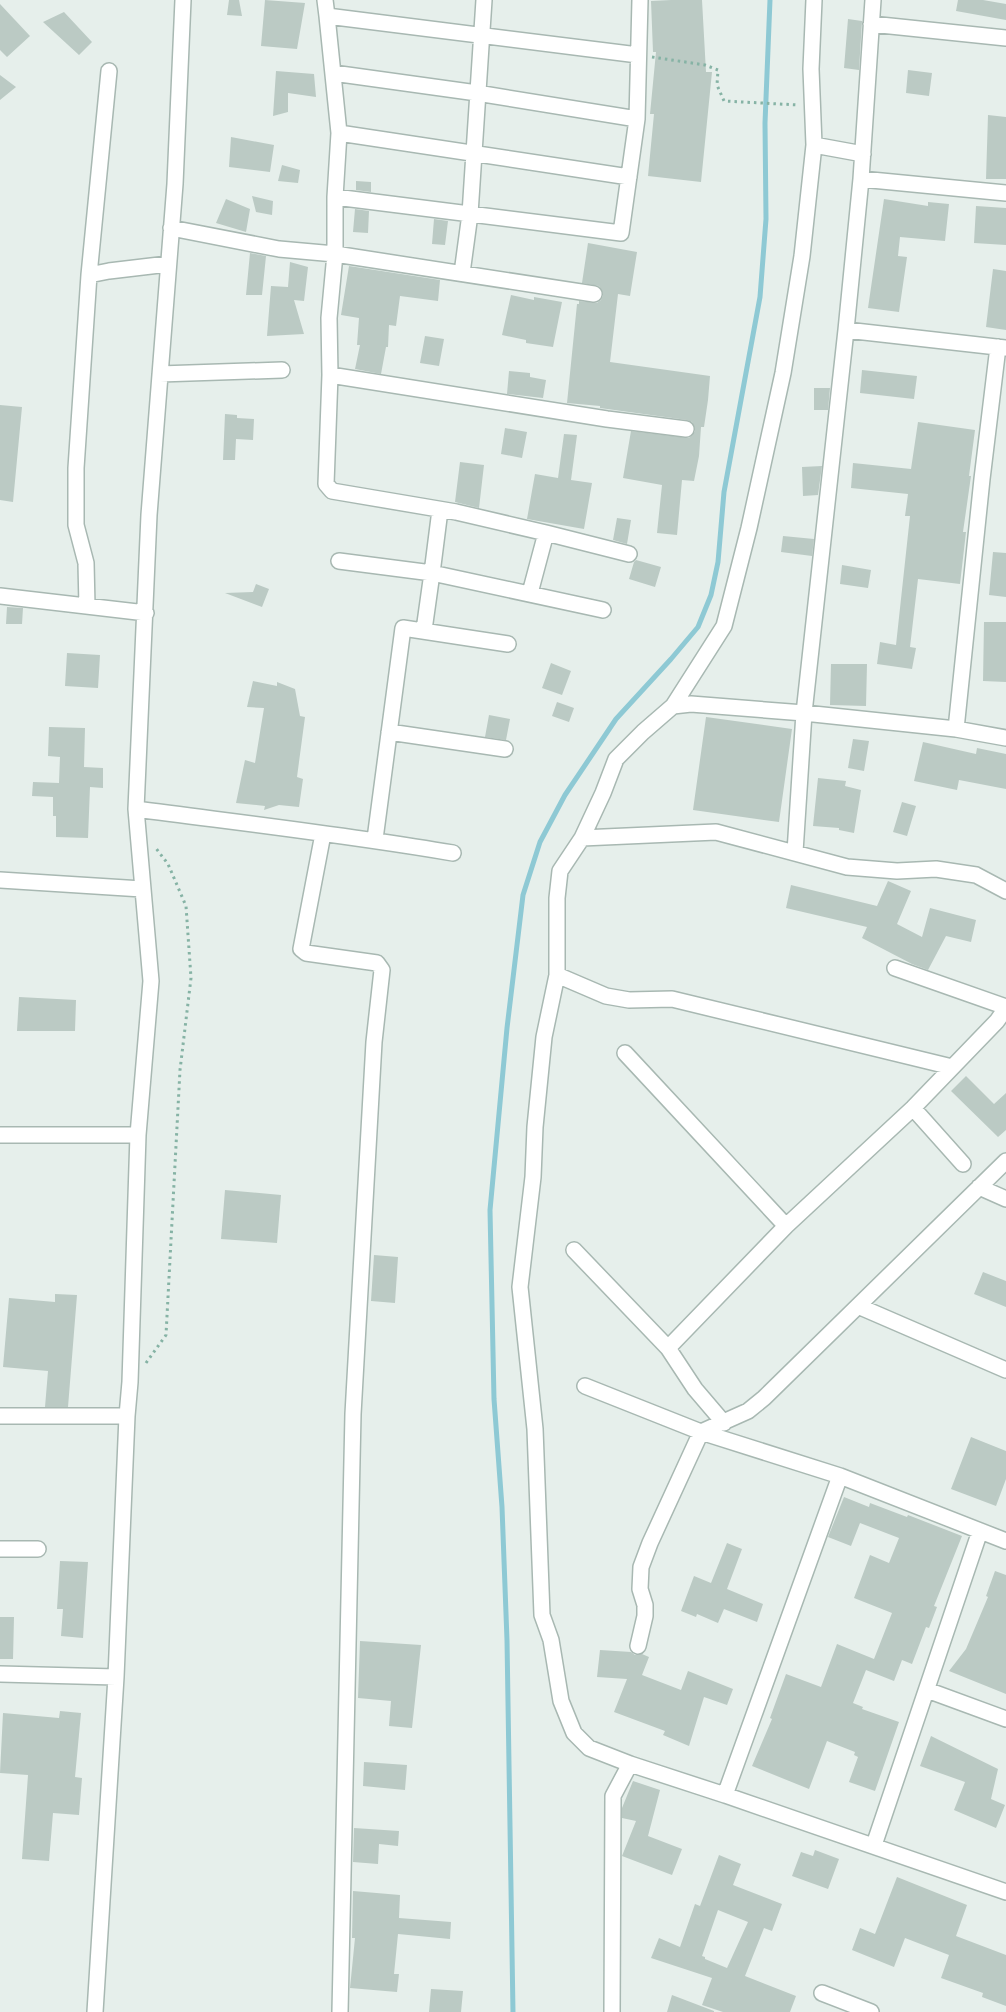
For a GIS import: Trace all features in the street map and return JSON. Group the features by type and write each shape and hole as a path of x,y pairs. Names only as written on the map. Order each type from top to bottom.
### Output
{"street":[{"path":"96,2012 116,1677 130,1382 138,1135 151,981 136,809 149,515 175,184 183,0"},
{"path":"325,0 339,133 335,197 335,254 329,318 330,375 326,484 328,488 332,491 440,510 546,533 629,554"},
{"path":"462,273 470,214 484,0"},
{"path":"335,197 621,233 637,119 640,0"},
{"path":"814,0 811,69 814,144 802,256 783,373 750,528 724,626 673,706 616,759 582,838 560,871 557,898 557,975 544,1037 535,1126 533,1177 520,1287 535,1429 542,1614 551,1640 562,1701 574,1733 589,1748 630,1764 874,1845 1006,1892"},
{"path":"795,852 804,713 861,180 873,0"},
{"path":"327,16 638,55"},
{"path":"871,24 1006,38"},
{"path":"87,606 86,562 76,525 76,468 89,275 109,71"},
{"path":"333,73 477,93 637,119"},
{"path":"339,133 629,177"},
{"path":"814,144 863,154"},
{"path":"861,180 1006,193"},
{"path":"171,228 279,249 335,254 594,294"},
{"path":"89,275 109,270 168,264"},
{"path":"846,330 1002,347 982,479 956,729"},
{"path":"160,374 282,370"},
{"path":"330,375 607,419 686,429"},
{"path":"424,630 440,510"},
{"path":"530,593 546,533"},
{"path":"339,561 432,573 603,610"},
{"path":"0,596 146,613"},
{"path":"375,839 403,628 508,644"},
{"path":"673,706 690,704 804,713 956,729 1006,738"},
{"path":"389,732 505,749"},
{"path":"136,809 323,834 375,839 453,853"},
{"path":"582,838 716,832 848,868 897,871 936,869 976,875 1006,891"},
{"path":"323,834 302,949 306,953 377,963 382,970 374,1042 353,1414 340,2012"},
{"path":"0,880 142,889"},
{"path":"668,1348 786,1226 913,1108 997,1022 1006,1007 896,968"},
{"path":"557,975 606,996 629,1000 672,998 952,1067"},
{"path":"625,1053 786,1226"},
{"path":"913,1108 963,1164"},
{"path":"0,1135 138,1135"},
{"path":"638,1646 645,1616 645,1605 640,1589 641,1568 650,1543 701,1432 748,1411 764,1398 1006,1161"},
{"path":"979,1187 1006,1199"},
{"path":"574,1250 668,1348 695,1389 724,1422"},
{"path":"858,1306 1006,1370"},
{"path":"585,1386 701,1432 840,1476 1006,1541"},
{"path":"0,1416 127,1416"},
{"path":"725,1795 840,1476"},
{"path":"874,1845 980,1531"},
{"path":"0,1549 38,1549"},
{"path":"0,1674 116,1677"},
{"path":"927,1690 1006,1719"},
{"path":"612,2012 613,1796 630,1764"},
{"path":"822,1993 871,2012"}],"path":[{"path":"638,55 705,65 718,70 717,85 724,101 751,104 782,104"},
{"path":"130,1382 166,1335 180,1070 191,978 186,906 168,864 152,844"}],"building":[{"path":"229,0 239,0 242,16 227,15"},
{"path":"265,0 305,3 297,49 261,46"},
{"path":"702,0 706,72 712,72 701,182 648,176 654,114 650,114 656,52 653,52 651,1"},
{"path":"958,0 983,0 1006,4 1006,20 956,11"},
{"path":"0,4 30,36 7,57 0,50"},
{"path":"64,12 92,42 79,55 43,22"},
{"path":"848,19 862,21 859,70 844,68"},
{"path":"908,70 932,73 929,96 906,93"},
{"path":"276,71 314,74 316,97 288,93 288,112 273,116"},
{"path":"0,75 16,87 0,100"},
{"path":"988,115 1006,117 1006,179 986,179"},
{"path":"231,137 274,145 270,172 229,167"},
{"path":"282,165 300,170 298,183 278,181"},
{"path":"356,181 371,182 371,192 356,190"},
{"path":"252,196 273,201 272,215 256,212"},
{"path":"226,199 250,209 246,232 216,223"},
{"path":"884,199 928,206 928,202 949,204 945,241 900,237 898,256 907,257 899,312 868,308"},
{"path":"976,206 1006,208 1006,245 974,243"},
{"path":"355,209 369,211 368,233 353,232"},
{"path":"434,219 448,221 445,245 432,244"},
{"path":"588,243 637,252 630,296 618,294 610,362 710,376 704,427 701,427 699,456 694,481 682,480 677,535 657,533 662,485 623,478 631,431 689,438 695,431 692,422 600,408 600,406 567,403 577,304 579,304 579,301 597,303 603,295 599,286 582,283"},
{"path":"250,253 266,256 262,295 246,295"},
{"path":"290,262 308,267 304,301 294,300 304,334 267,336 271,286 288,287"},
{"path":"349,266 440,280 438,301 400,296 396,326 389,325 388,347 386,347 381,374 355,369 360,345 357,345 359,318 341,315"},
{"path":"993,269 1006,271 1006,330 986,327"},
{"path":"511,295 534,300 534,297 562,302 553,347 526,343 526,340 502,335"},
{"path":"425,336 444,339 439,366 420,363"},
{"path":"862,370 917,376 914,399 860,393"},
{"path":"509,371 530,373 530,377 546,380 543,398 507,394"},
{"path":"814,388 830,388 828,410 814,410"},
{"path":"0,405 22,407 13,502 0,500"},
{"path":"225,414 237,415 237,418 254,419 253,440 236,439 235,460 223,460"},
{"path":"918,422 975,430 963,532 966,532 960,584 918,579 910,647 916,648 912,669 877,664 880,642 896,645 910,516 905,516 908,494 851,488 853,463 911,469"},
{"path":"505,428 527,432 522,458 501,454"},
{"path":"564,434 577,435 571,480 592,483 584,529 527,519 535,474 558,478"},
{"path":"460,462 484,465 479,508 455,502"},
{"path":"822,466 818,495 803,496 802,467"},
{"path":"617,518 631,520 627,544 613,540"},
{"path":"783,536 814,539 812,556 781,552"},
{"path":"993,552 1006,553 1006,597 989,595"},
{"path":"636,560 661,567 655,587 629,579"},
{"path":"842,565 871,570 868,588 840,584"},
{"path":"256,584 269,589 262,607 225,593 253,592"},
{"path":"7,607 23,608 22,624 6,624"},
{"path":"984,622 1006,622 1006,682 983,681"},
{"path":"67,653 100,655 98,688 65,686"},
{"path":"551,663 571,671 562,695 542,688"},
{"path":"831,664 867,664 866,706 830,705"},
{"path":"253,681 277,686 277,682 295,689 300,716 305,717 297,777 303,779 299,807 279,805 264,810 265,806 236,803 245,760 255,763 264,708 247,707"},
{"path":"557,702 574,708 569,722 552,716"},
{"path":"489,715 510,719 506,740 485,737"},
{"path":"706,717 792,729 779,822 693,810"},
{"path":"49,727 85,728 84,767 103,768 103,788 90,787 88,838 56,837 56,816 53,816 53,797 32,796 33,782 59,783 60,757 48,756"},
{"path":"853,739 869,741 864,771 848,768"},
{"path":"923,742 976,754 977,748 1006,754 1006,789 959,780 957,790 914,781"},
{"path":"818,778 846,781 845,786 861,790 854,833 839,830 839,828 813,826"},
{"path":"902,802 916,806 907,836 893,832"},
{"path":"888,881 911,891 897,924 922,937 930,908 976,920 971,942 946,936 928,970 912,964 862,938 867,927 786,908 791,885 877,906"},
{"path":"19,997 76,1000 75,1031 17,1031"},
{"path":"966,1076 994,1104 1006,1093 1006,1130 998,1137 951,1091"},
{"path":"225,1190 281,1195 277,1243 221,1239"},
{"path":"374,1255 398,1257 395,1303 371,1301"},
{"path":"983,1272 1006,1281 1006,1307 974,1294"},
{"path":"55,1294 77,1295 68,1407 45,1407 48,1371 3,1367 9,1298 55,1302"},
{"path":"971,1437 1006,1451 1006,1479 996,1506 951,1489"},
{"path":"844,1497 869,1507 870,1503 907,1517 908,1515 962,1536 934,1606 937,1607 929,1628 926,1627 912,1664 902,1660 894,1681 866,1670 853,1703 863,1707 862,1709 899,1722 875,1791 849,1782 858,1757 854,1755 855,1752 827,1741 809,1789 752,1766 772,1719 770,1718 786,1674 821,1687 837,1644 874,1659 892,1613 854,1598 870,1555 889,1563 899,1538 860,1523 851,1546 828,1537"},
{"path":"727,1543 742,1549 727,1589 763,1604 757,1622 724,1609 718,1623 697,1614 696,1617 681,1611 694,1576 711,1583"},
{"path":"60,1561 88,1562 83,1638 61,1636 63,1609 57,1609"},
{"path":"995,1571 1006,1575 1006,1694 949,1671 966,1649 988,1597 986,1596"},
{"path":"0,1617 14,1617 13,1659 0,1659"},
{"path":"360,1641 421,1645 412,1728 389,1726 391,1701 358,1698"},
{"path":"600,1650 631,1652 635,1655 642,1654 649,1657 642,1675 681,1690 688,1671 733,1689 727,1705 704,1697 689,1746 663,1735 665,1731 614,1712 627,1679 597,1677"},
{"path":"60,1711 81,1713 75,1777 82,1778 79,1815 53,1813 49,1861 22,1859 28,1775 0,1773 3,1713 59,1718"},
{"path":"931,1736 998,1769 991,1799 1005,1805 996,1828 954,1810 965,1782 920,1766"},
{"path":"364,1762 407,1765 405,1790 363,1786"},
{"path":"633,1781 660,1790 648,1836 682,1849 672,1875 622,1856 636,1821 622,1818 622,1808"},
{"path":"354,1828 399,1831 398,1846 379,1844 378,1864 353,1862"},
{"path":"815,1850 839,1859 828,1889 792,1876 801,1852 813,1856"},
{"path":"719,1855 741,1864 733,1885 782,1904 772,1931 764,1928 745,1976 796,1996 790,2012 723,2012 702,2005 712,1978 651,1958 659,1938 680,1947 695,1904 700,1906","holes":["718,1910 748,1922 727,1968 702,1956"]},
{"path":"897,1877 967,1905 956,1936 1006,1955 1006,2006 982,1997 983,1993 941,1978 949,1955 905,1938 894,1967 852,1950 860,1928 875,1934"},
{"path":"353,1891 400,1895 399,1918 451,1922 450,1939 398,1934 394,1974 399,1974 397,1992 350,1988 355,1938 352,1938"},
{"path":"431,1989 463,1991 461,2012 429,2012"},
{"path":"672,1995 714,2011 714,2012 667,2012"}],"waterway":[{"path":"513,2012 507,1640 502,1507 494,1399 490,1210 507,1028 523,895 540,842 565,795 616,719 698,627 711,595 718,562 724,492 760,297 766,219 765,123 770,0"}]}
